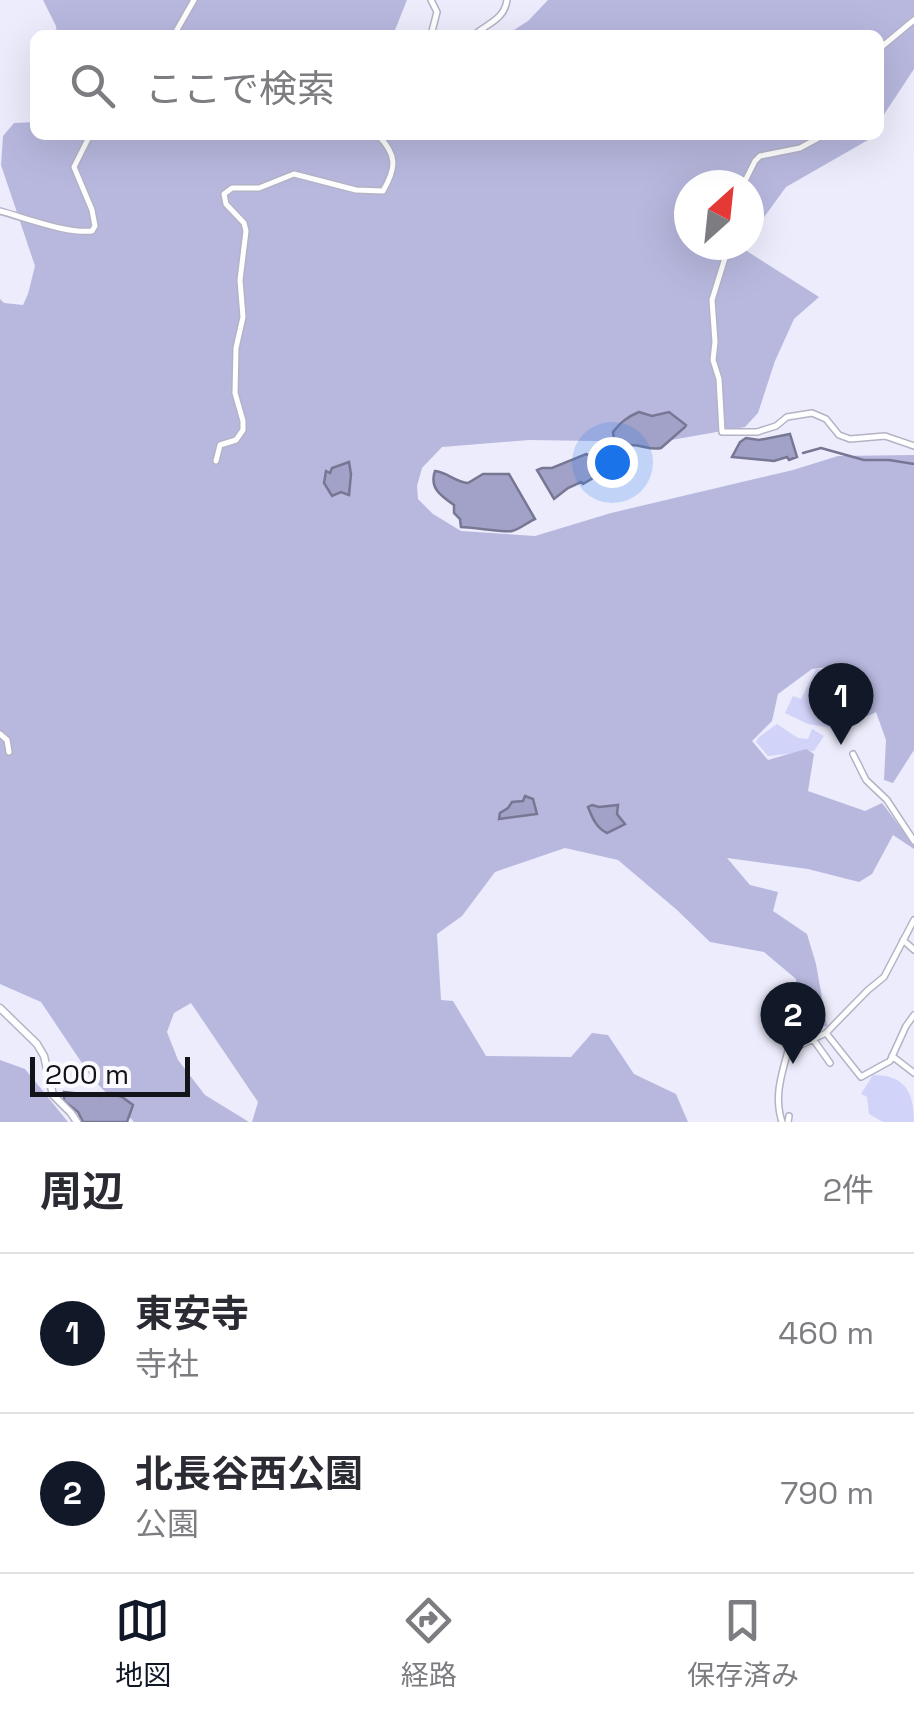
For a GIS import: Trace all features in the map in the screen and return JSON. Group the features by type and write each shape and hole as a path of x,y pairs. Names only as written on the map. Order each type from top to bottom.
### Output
{"street":[{"path":"176,30 194,0"},
{"path":"431,0 437,12 432,30"},
{"path":"481,30 501,16 507,0"},
{"path":"884,45 914,20"},
{"path":"0,211 68,229 92,231 92,210 74,167 88,140"},
{"path":"216,462 220,445 236,440 243,430 236,393 236,348 243,318 240,288 246,231 244,223 226,204 224,194 232,188 259,188 294,174 356,190 382,191 394,158 383,140"},
{"path":"750,170 760,156 816,140"},
{"path":"724,260 712,300 713,360 719,379 722,432 757,432 776,426 787,417 812,412 826,419 839,436 884,436 914,446"},
{"path":"0,734 7,740 8,752"},
{"path":"852,754 866,780 887,800 914,841"},
{"path":"786,1120 777,1107 777,1094 788,1050 826,1033 884,977 914,920"},
{"path":"903,940 914,950"},
{"path":"0,1008 37,1044 44,1056 53,1095 77,1122"},
{"path":"826,1033 861,1078 890,1061 914,1015"},
{"path":"813,1039 830,1063"},
{"path":"892,1056 914,1073"}],"shaded area":[{"path":"43,0 407,0 395,30 56,30"},
{"path":"548,0 914,0 914,69 884,114 884,30 514,30"},
{"path":"30,122 30,140 868,140 786,187 764,217 764,170 674,170 674,260 761,260 819,297 794,319 758,413 745,427 660,442 529,440 442,447 422,468 417,486 418,499 433,514 461,531 535,536 838,456 914,455 914,750 893,783 884,780 886,740 876,712 859,720 855,690 836,666 812,669 778,694 772,721 752,741 768,760 806,749 814,754 808,791 865,811 882,803 914,849 893,835 872,874 859,882 808,869 727,858 750,885 778,892 773,911 807,934 827,1026 794,1029 796,979 764,952 710,942 618,860 565,848 495,872 462,916 437,934 441,1000 453,1001 486,1056 571,1057 592,1033 608,1035 634,1074 676,1094 688,1122 252,1122 258,1102 191,1003 174,1013 167,1032 178,1060 205,1095 249,1122 134,1122 92,1078 41,1002 0,984 0,299 23,305 35,266 1,165 3,136 14,123"},
{"path":"639,412 652,416 669,412 686,425 661,448 628,445 622,446 623,453 616,455 613,432"},
{"path":"790,434 797,457 774,461 732,457 746,438 759,440"},
{"path":"586,454 593,457 600,474 554,499 537,470"},
{"path":"349,462 349,495 341,492 332,496 324,483 326,471 330,473 332,468"},
{"path":"435,471 468,483 483,474 509,474 535,519 509,531 461,527 454,505 435,487"},
{"path":"816,669 835,675 852,696 855,703 844,730 808,724 785,713 793,696 801,699"},
{"path":"777,724 798,738 808,739 812,729 824,736 814,751 768,756 756,742"},
{"path":"525,796 533,799 537,814 499,819 512,802 523,801"},
{"path":"618,805 617,814 625,824 607,833 603,831 591,815 588,807"},
{"path":"0,1060 25,1069 68,1122 0,1122"},
{"path":"873,1075 893,1078 906,1087 914,1122 883,1122 869,1114 867,1097 861,1094"},
{"path":"64,1092 100,1096 109,1093 133,1105 127,1122 83,1122 78,1112 64,1101"}],"waterway":[{"path":"803,453 821,448 864,460 914,464"}],"place":[{"name":"東安寺","path":"841,745"},
{"name":"北長谷西公園","path":"793,1064"}]}
